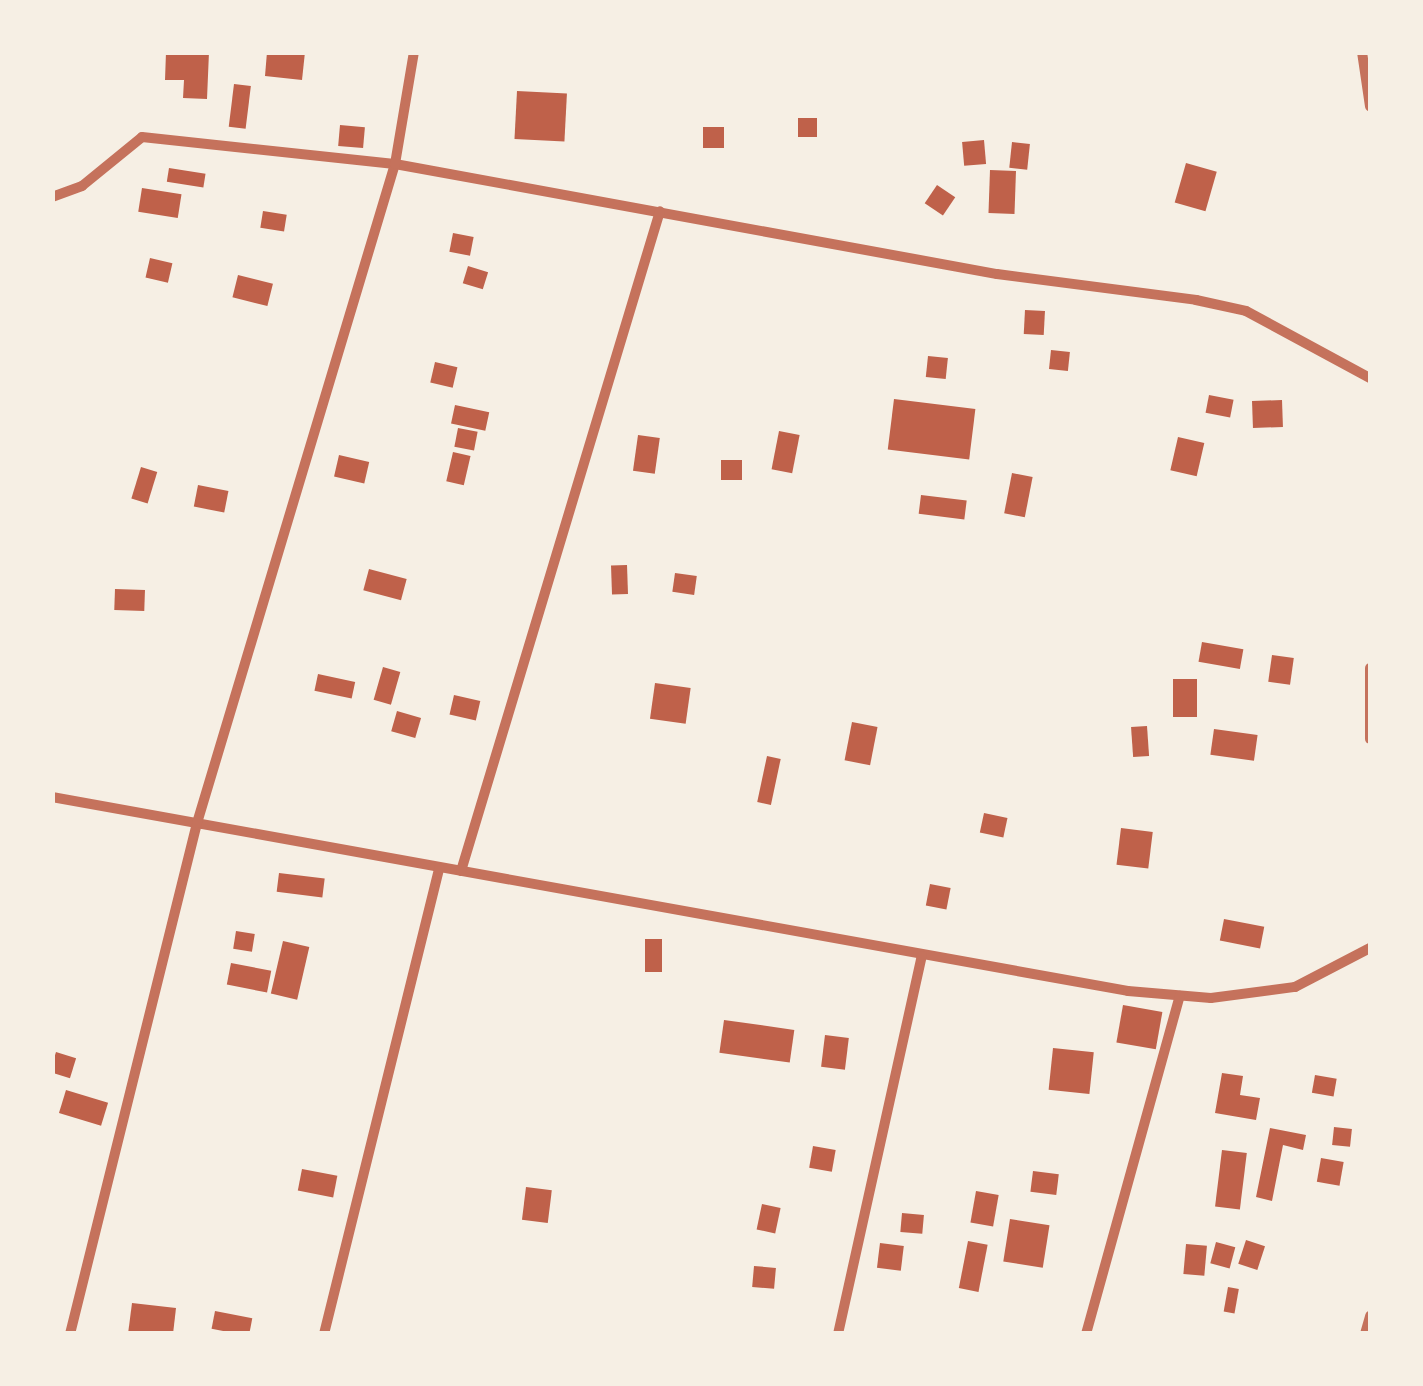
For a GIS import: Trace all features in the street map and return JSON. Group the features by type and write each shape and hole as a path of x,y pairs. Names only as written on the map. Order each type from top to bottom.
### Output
{"street":[{"path":"70,1334 197,824 395,164 414,52"},
{"path":"1362,52 1370,106"},
{"path":"52,197 82,186 142,137 395,164 997,274 1246,312 1370,378"},
{"path":"461,871 660,211"},
{"path":"1370,668 1370,739"},
{"path":"52,798 922,956 1180,996 1211,998 1295,987 1370,948"},
{"path":"324,1334 439,868"},
{"path":"838,1334 922,956"},
{"path":"1086,1334 1180,996"},
{"path":"1365,1334 1370,1316"}],"building":[{"path":"166,52 209,52 207,99 183,98 184,80 165,80"},
{"path":"267,52 305,52 302,80 265,76"},
{"path":"234,84 251,86 246,129 229,127"},
{"path":"517,91 567,94 564,142 514,139"},
{"path":"798,118 817,118 817,137 798,137"},
{"path":"340,125 365,127 363,148 338,146"},
{"path":"703,127 724,127 724,148 703,148"},
{"path":"984,140 986,164 964,166 962,142"},
{"path":"1012,142 1030,144 1027,170 1009,168"},
{"path":"1186,163 1217,172 1205,211 1175,202"},
{"path":"169,168 206,174 203,188 167,182"},
{"path":"990,170 1016,171 1014,214 988,213"},
{"path":"937,185 955,197 943,216 925,203"},
{"path":"142,188 182,194 178,218 138,212"},
{"path":"263,211 287,215 284,232 260,228"},
{"path":"453,233 474,237 470,256 449,252"},
{"path":"150,258 172,263 168,283 146,277"},
{"path":"468,266 488,272 483,289 463,283"},
{"path":"238,275 273,284 267,306 232,297"},
{"path":"1025,310 1045,311 1044,335 1024,334"},
{"path":"1051,350 1070,352 1068,371 1049,369"},
{"path":"928,356 948,358 946,379 926,377"},
{"path":"435,362 457,367 453,388 430,382"},
{"path":"1209,395 1234,400 1230,417 1206,413"},
{"path":"894,399 975,409 969,460 888,450"},
{"path":"1282,400 1283,427 1253,428 1252,401"},
{"path":"455,405 489,412 485,431 451,424"},
{"path":"458,428 478,432 474,450 454,447"},
{"path":"779,431 800,435 792,473 772,469"},
{"path":"638,435 660,438 655,474 633,471"},
{"path":"1178,437 1204,443 1197,476 1170,470"},
{"path":"453,452 471,456 464,485 446,481"},
{"path":"339,455 369,462 364,483 334,476"},
{"path":"721,460 742,460 742,480 721,480"},
{"path":"141,467 157,472 148,504 131,499"},
{"path":"1012,473 1033,477 1025,517 1004,513"},
{"path":"198,485 228,491 224,513 194,507"},
{"path":"921,495 967,501 964,519 919,514"},
{"path":"627,565 628,594 612,595 611,566"},
{"path":"369,569 407,579 401,600 363,590"},
{"path":"675,573 697,576 694,595 672,592"},
{"path":"115,589 145,590 144,611 114,610"},
{"path":"1202,642 1243,649 1240,669 1199,662"},
{"path":"1272,655 1294,658 1290,685 1268,682"},
{"path":"383,667 400,672 391,705 374,700"},
{"path":"318,674 355,682 352,699 314,691"},
{"path":"1173,679 1197,679 1197,717 1173,717"},
{"path":"655,683 691,688 686,724 650,719"},
{"path":"454,695 480,701 476,721 450,714"},
{"path":"397,711 421,718 415,738 391,731"},
{"path":"852,722 878,727 870,765 845,760"},
{"path":"1147,726 1149,756 1133,757 1131,727"},
{"path":"1214,729 1258,735 1254,761 1210,755"},
{"path":"767,756 781,759 771,805 757,802"},
{"path":"984,813 1007,818 1003,838 980,833"},
{"path":"1121,828 1153,832 1148,869 1116,865"},
{"path":"279,873 325,879 322,897 277,892"},
{"path":"930,884 951,888 946,910 926,906"},
{"path":"1224,919 1264,927 1260,948 1220,941"},
{"path":"236,931 255,934 252,952 233,949"},
{"path":"645,939 662,939 662,972 645,972"},
{"path":"283,941 309,947 297,1000 271,994"},
{"path":"231,963 271,971 267,992 227,985"},
{"path":"1123,1005 1162,1012 1156,1049 1116,1042"},
{"path":"724,1020 794,1030 790,1063 719,1053"},
{"path":"825,1035 849,1038 845,1070 821,1067"},
{"path":"1053,1048 1094,1052 1089,1094 1049,1090"},
{"path":"56,1052 76,1058 70,1078 52,1073"},
{"path":"1222,1073 1243,1076 1240,1095 1260,1098 1256,1120 1215,1113"},
{"path":"1315,1075 1337,1079 1334,1097 1312,1093"},
{"path":"66,1090 108,1103 101,1126 59,1113"},
{"path":"1334,1127 1352,1129 1350,1147 1332,1145"},
{"path":"1270,1128 1306,1135 1303,1150 1283,1145 1272,1201 1256,1197"},
{"path":"813,1146 836,1150 832,1172 809,1168"},
{"path":"1222,1150 1247,1153 1240,1210 1215,1207"},
{"path":"1321,1158 1344,1162 1339,1186 1317,1182"},
{"path":"302,1169 337,1176 333,1197 298,1191"},
{"path":"1033,1171 1059,1174 1056,1195 1030,1192"},
{"path":"526,1187 552,1190 548,1223 522,1220"},
{"path":"976,1191 999,1195 993,1227 970,1223"},
{"path":"762,1204 781,1208 775,1233 757,1229"},
{"path":"902,1213 924,1215 922,1234 900,1232"},
{"path":"1010,1219 1050,1225 1043,1268 1003,1261"},
{"path":"1246,1240 1265,1246 1257,1270 1238,1264"},
{"path":"968,1241 988,1245 978,1292 959,1288"},
{"path":"1216,1242 1235,1247 1230,1268 1210,1263"},
{"path":"880,1243 904,1246 901,1271 877,1268"},
{"path":"1186,1244 1207,1246 1204,1276 1183,1274"},
{"path":"754,1266 776,1268 774,1289 752,1287"},
{"path":"1228,1287 1239,1289 1234,1314 1224,1312"},
{"path":"132,1303 176,1308 173,1334 128,1334"},
{"path":"215,1311 252,1318 249,1334 212,1329"}]}
